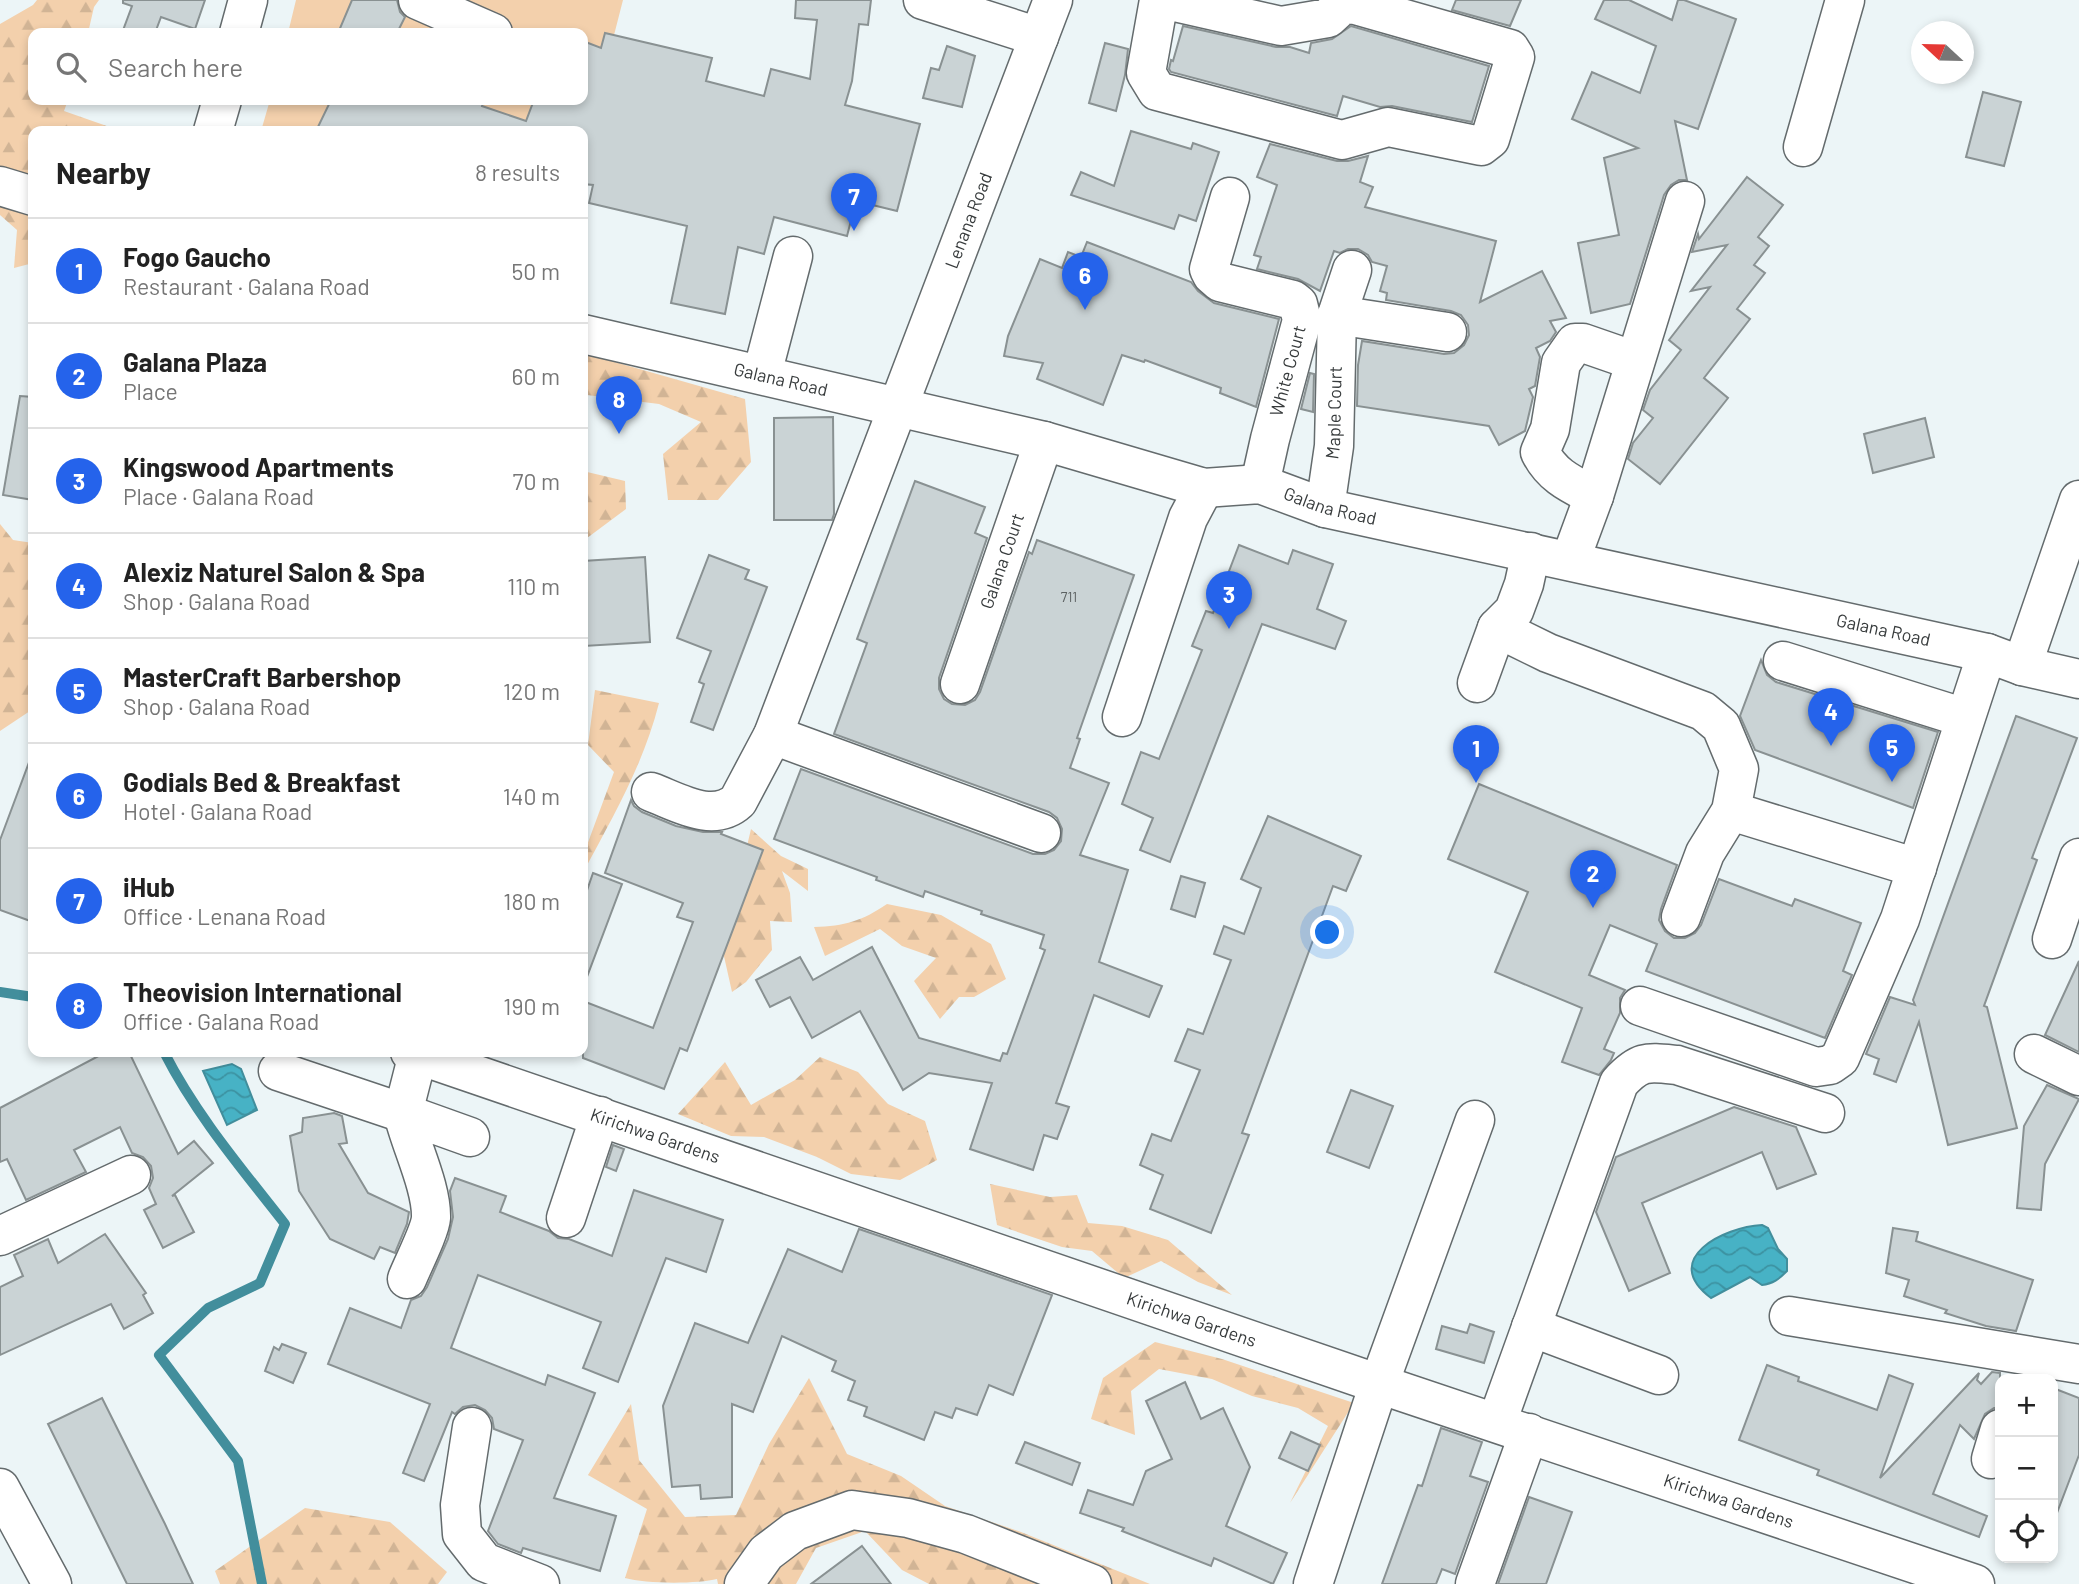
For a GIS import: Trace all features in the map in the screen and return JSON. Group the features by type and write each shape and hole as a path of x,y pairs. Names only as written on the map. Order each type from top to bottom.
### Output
{"street":[{"path":"240,28 248,0"},
{"path":"418,0 481,28"},
{"path":"923,0 1039,37"},
{"name":"Lenana Road","path":"651,792 703,811 718,813 731,808 738,802 773,735 1053,0"},
{"path":"1160,0 1146,73 1157,91 1342,140 1388,127 1481,146 1490,139 1515,57 1510,49 1352,4 1341,6 1328,18 1281,26 1166,0"},
{"path":"1803,147 1846,0"},
{"path":"214,126 221,105"},
{"path":"0,186 28,194"},
{"name":"White Court","path":"1230,197 1209,269 1212,275 1220,282 1293,300 1298,304 1302,320 1260,484"},
{"path":"1570,561 1594,496 1685,201"},
{"path":"762,374 793,256"},
{"name":"Maple Court","path":"1325,508 1334,446 1337,315 1352,270"},
{"path":"1337,315 1447,332"},
{"name":"Galana Road","path":"588,335 1044,440 1204,488 1260,484 1325,508 1531,552 2079,679"},
{"path":"1594,496 1558,477 1540,452 1550,429 1562,363 1574,343 1583,343 1635,360"},
{"name":"Galana Court","path":"960,684 1044,440"},
{"path":"1122,717 1188,518 1204,488"},
{"path":"1640,1006 1816,1067 1830,1065 1840,1058 1900,919 1965,719 2069,559 2079,500"},
{"path":"1478,683 1497,628 1514,611 1524,584 1531,552"},
{"path":"1497,628 1548,653 1703,711 1721,726 1739,769 1731,811 1705,853 1681,916"},
{"path":"1783,661 1965,719"},
{"path":"773,735 1041,833"},
{"path":"1731,811 1917,868"},
{"path":"2053,939 2079,858"},
{"path":"2034,1054 2079,1076"},
{"path":"407,1279 431,1220 426,1185 402,1113 427,1057"},
{"name":"Kirichwa Gardens","path":"434,1057 1379,1384 1975,1584"},
{"path":"1475,1584 1513,1428 1531,1328 1619,1083 1633,1067 1651,1063 1677,1065 1825,1113"},
{"path":"278,1071 470,1137"},
{"path":"566,1217 600,1116"},
{"path":"1313,1584 1379,1384 1475,1120"},
{"path":"0,1236 131,1175"},
{"path":"1789,1316 2020,1367 2079,1364"},
{"path":"1531,1328 1659,1375"},
{"path":"472,1427 460,1505 461,1534 484,1562 540,1584"},
{"path":"0,1488 52,1584"},
{"path":"744,1584 766,1553 795,1531 852,1510 908,1518 966,1534 1093,1584"}],"green space":[{"path":"37,0 99,0 94,7 89,28 28,28 28,105 66,105 64,111 107,126 28,126 28,264 14,268 17,230 0,215 0,24"},
{"path":"296,0 623,0 588,136 588,126 262,126 269,105 588,105 588,28 289,28"},
{"path":"588,354 745,399 751,462 718,500 668,500 663,454 701,422 659,404 588,395"},
{"path":"588,472 625,481 626,509 588,537"},
{"path":"0,524 13,540 28,542 28,712 0,731"},
{"path":"595,690 659,703 636,769 588,864 588,842 614,772 588,745"},
{"path":"751,829 781,856 808,869 808,891 782,871 790,893 792,922 770,921 772,950 746,982 732,992 719,934 743,863"},
{"path":"887,904 941,915 991,944 1006,979 974,997 959,997 940,1019 914,981 936,958 902,946 880,929 825,956 814,927 853,922"},
{"path":"820,1057 858,1072 888,1104 925,1121 937,1160 900,1180 851,1174 817,1157 764,1137 731,1136 678,1114 725,1062 751,1105 795,1080"},
{"path":"990,1184 1050,1197 1077,1195 1088,1223 1122,1226 1168,1240 1232,1295 1198,1282 1161,1261 1124,1278 1092,1251 1062,1247 997,1225"},
{"path":"1155,1342 1222,1359 1354,1403 1290,1503 1328,1426 1298,1408 1252,1396 1212,1379 1159,1369 1131,1391 1135,1435 1091,1419 1103,1378"},
{"path":"809,1378 847,1454 901,1476 945,1506 1021,1532 1150,1584 929,1584 902,1570 865,1531 816,1548 796,1584 718,1584 717,1579 658,1582 625,1578 647,1509 588,1475 631,1404 639,1460 685,1517 736,1515 769,1444"},
{"path":"305,1508 390,1522 447,1572 438,1584 220,1584 215,1571"}],"water":[{"path":"232,1064 241,1069 257,1110 227,1125 203,1071"},
{"path":"1762,1225 1768,1228 1778,1249 1787,1259 1787,1271 1776,1281 1762,1285 1750,1277 1711,1298 1697,1284 1692,1270 1694,1258 1715,1239 1747,1227"}],"building":[{"path":"123,0 205,0 195,28 161,17 157,28 124,28 132,6 123,3"},
{"path":"352,0 397,0 400,12 405,17 400,28 340,28"},
{"path":"796,0 871,0 868,25 859,24 852,81 845,105 920,124 897,211 856,201 847,236 774,217 764,254 738,247 725,314 671,303 687,226 589,203 593,185 588,184 588,126 318,126 329,105 482,105 526,121 532,105 588,105 588,43 601,48 605,33 712,58 706,81 764,96 771,69 810,79 817,20 795,18"},
{"path":"1456,0 1521,0 1510,26 1452,10"},
{"path":"1604,0 1629,0 1672,20 1678,0 1684,0 1736,19 1698,129 1675,121 1687,180 1679,180 1671,185 1664,195 1630,304 1591,313 1578,243 1619,235 1604,158 1638,148 1572,119 1592,72 1640,93 1656,46 1595,19"},
{"path":"1183,26 1309,53 1311,43 1332,39 1351,26 1489,66 1472,122 1392,106 1380,107 1343,96 1337,116 1171,72 1171,60 1173,61"},
{"path":"1105,43 1128,49 1116,111 1089,103"},
{"path":"947,46 975,56 962,107 923,98 931,68 939,70"},
{"path":"1983,92 2021,102 2004,166 1966,157"},
{"path":"1131,131 1191,149 1193,143 1219,152 1196,221 1179,215 1174,229 1071,195 1081,172 1114,186"},
{"path":"1270,144 1337,161 1368,156 1360,182 1373,187 1365,207 1496,241 1480,302 1542,271 1566,318 1550,321 1556,332 1550,341 1536,348 1540,357 1535,386 1529,389 1533,397 1525,431 1499,445 1489,426 1357,406 1358,365 1362,341 1444,354 1454,353 1464,345 1469,335 1468,325 1461,315 1451,311 1386,300 1387,293 1380,291 1387,266 1372,262 1368,255 1358,249 1348,249 1340,253 1334,251 1320,291 1298,279 1257,269 1261,257 1254,255 1277,185 1257,177"},
{"path":"1747,177 1783,205 1758,237 1769,246 1754,265 1765,273 1737,309 1750,319 1704,378 1728,398 1660,484 1628,459 1633,443 1653,418 1643,410 1650,390 1681,350 1669,340 1710,287 1691,291 1727,245 1692,252 1698,234 1699,239"},
{"path":"1087,242 1191,282 1214,303 1279,319 1256,407 1220,393 1221,388 1145,360 1144,362 1122,355 1103,405 1037,379 1043,363 1004,356 1008,336 1040,259 1062,268 1068,252 1081,257"},
{"path":"1310,373 1314,374 1313,412 1301,409"},
{"path":"20,396 28,397 28,499 3,495"},
{"path":"833,417 832,520 774,520 774,418"},
{"path":"1925,418 1934,457 1873,473 1864,434"},
{"path":"915,481 985,507 975,533 987,538 939,678 939,689 944,699 952,704 965,705 975,700 980,692 1029,552 1032,554 1037,540 1134,575 1077,738 1080,739 1070,768 1109,783 1080,855 1128,870 1099,962 1162,986 1149,1017 1094,995 1056,1103 1069,1107 1057,1139 1044,1135 1033,1170 970,1149 992,1083 929,1073 903,1090 860,1011 812,1038 790,997 770,1007 756,980 800,957 813,980 872,947 919,1038 1000,1061 1003,1053 1007,1054 1045,950 1040,948 1044,935 981,914 982,911 925,891 923,897 774,839 801,769 1033,854 1045,854 1054,850 1061,841 1062,829 1057,818 1049,812 834,734 867,643 857,639"},
{"path":"1239,545 1288,564 1293,550 1333,564 1317,609 1346,621 1335,649 1262,624 1170,862 1140,850 1153,818 1122,804 1141,752 1159,759 1202,650 1192,646 1206,611 1213,613"},
{"path":"709,555 749,570 745,579 767,587 713,730 691,722 704,684 699,682 711,651 677,638"},
{"path":"645,557 650,642 588,646 588,561"},
{"path":"1761,660 1767,675 1776,682 1938,732 1913,808 1755,750 1740,716"},
{"path":"2016,716 2077,738 2032,858 2037,860 1984,1006 1987,1007 2017,1128 1948,1145 1919,1022 1896,1082 1874,1074 1879,1059 1866,1054 1890,997 1915,1005 1913,1000"},
{"path":"28,765 28,920 0,910 0,840"},
{"path":"1479,784 1677,865 1659,920 1665,931 1674,938 1685,938 1695,933 1701,925 1719,879 1792,906 1795,899 1861,923 1843,971 1852,975 1825,1038 1646,971 1657,944 1610,925 1589,975 1625,990 1620,998 1620,1013 1604,1049 1614,1053 1599,1075 1562,1062 1582,1008 1495,972 1528,892 1448,859"},
{"path":"631,800 642,812 676,826 703,832 722,832 721,834 763,850 687,1051 680,1048 664,1089 583,1058 588,1057 588,1003 653,1028 693,922 677,917 683,903 605,873"},
{"path":"1268,816 1361,856 1346,891 1333,886 1242,1133 1249,1135 1211,1233 1150,1209 1163,1175 1140,1165 1152,1134 1171,1141 1200,1070 1175,1061 1188,1029 1203,1034 1231,960 1214,954 1224,926 1244,934 1261,888 1241,879"},
{"path":"593,873 622,884 588,974 588,888"},
{"path":"1181,876 1205,883 1195,917 1171,909"},
{"path":"2079,961 2079,1052 2045,1035"},
{"path":"97,1057 131,1057 178,1154 194,1141 213,1163 172,1196 175,1195 194,1232 163,1248 144,1210 156,1204 149,1188 153,1178 151,1166 143,1157 132,1153 120,1127 74,1150 86,1172 26,1200 7,1159 0,1162 0,1108"},
{"path":"2047,1085 2079,1099 2045,1164 2041,1210 2017,1208 2024,1126"},
{"path":"1351,1090 1393,1106 1369,1168 1327,1152"},
{"path":"1734,1107 1796,1127 1816,1174 1777,1189 1762,1152 1642,1203 1670,1273 1629,1291 1596,1212 1616,1157"},
{"path":"334,1113 342,1116 347,1143 339,1144 368,1193 409,1212 395,1253 380,1247 374,1259 330,1239 299,1191 290,1136 302,1132 303,1118"},
{"path":"613,1145 624,1149 616,1171 606,1167"},
{"path":"455,1178 506,1196 500,1212 549,1231 558,1238 569,1239 612,1256 634,1190 723,1220 706,1272 666,1258 618,1382 583,1368 601,1322 478,1275 451,1348 545,1385 548,1375 595,1393 554,1498 616,1516 600,1571 523,1548 521,1553 498,1544 488,1531 523,1440 494,1429 492,1418 485,1410 475,1405 463,1407 455,1414 452,1412 424,1481 403,1473 430,1404 328,1364 350,1308 401,1328 411,1300 421,1296 427,1287 448,1239 453,1217 450,1191"},
{"path":"1893,1228 1918,1232 1916,1241 2033,1280 2016,1331 1986,1326 1904,1296 1909,1280 1886,1273"},
{"path":"859,1229 1052,1295 1013,1395 989,1385 977,1415 956,1408 952,1418 935,1412 924,1440 864,1416 867,1407 848,1400 855,1381 832,1371 836,1361 782,1336 753,1412 732,1404 732,1497 701,1499 700,1485 672,1487 663,1406 695,1323 748,1343 788,1249 842,1272"},
{"path":"105,1234 146,1293 143,1295 153,1313 124,1329 111,1304 0,1355 0,1287 23,1276 14,1255 48,1239 58,1263"},
{"path":"1470,1324 1494,1332 1484,1363 1436,1349 1442,1326 1467,1333"},
{"path":"282,1344 306,1353 293,1383 265,1371 274,1347 279,1350"},
{"path":"1767,1365 1799,1377 1798,1381 1877,1410 1889,1375 1913,1384 1880,1478 1979,1373 1977,1380 1981,1384 1992,1372 2000,1373 1995,1374 1995,1408 1985,1414 1974,1439 1960,1425 1933,1494 1987,1516 1979,1537 1817,1475 1819,1470 1739,1440"},
{"path":"1185,1382 1201,1419 1223,1408 1250,1467 1226,1526 1287,1553 1273,1584 1214,1558 1211,1566 1122,1531 1124,1528 1080,1513 1088,1490 1133,1505 1146,1471 1172,1459 1146,1401"},
{"path":"2058,1390 2079,1398 2079,1455 2058,1510"},
{"path":"102,1398 193,1584 127,1584 48,1424"},
{"path":"1441,1428 1482,1442 1470,1476 1488,1482 1455,1574 1442,1569 1436,1584 1382,1584 1418,1485 1422,1486"},
{"path":"1291,1432 1320,1445 1308,1471 1279,1458"},
{"path":"1025,1442 1080,1463 1072,1485 1016,1463"},
{"path":"1529,1497 1572,1512 1546,1584 1498,1584"},
{"path":"862,1546 891,1584 811,1584"}],"waterway":[{"path":"0,992 28,996"},
{"path":"167,1057 205,1120 285,1224 260,1283 208,1308 159,1355 238,1461 262,1584"}],"place":[{"name":"iHub","path":"854,231"},
{"name":"Godials Bed & Breakfast","path":"1085,310"},
{"name":"Theovision International","path":"619,434"},
{"name":"Kingswood Apartments","path":"1229,629"},
{"name":"Alexiz Naturel Salon & Spa","path":"1831,746"},
{"name":"MasterCraft Barbershop","path":"1892,782"},
{"name":"Fogo Gaucho","path":"1476,783"},
{"name":"Galana Plaza","path":"1593,908"}]}
